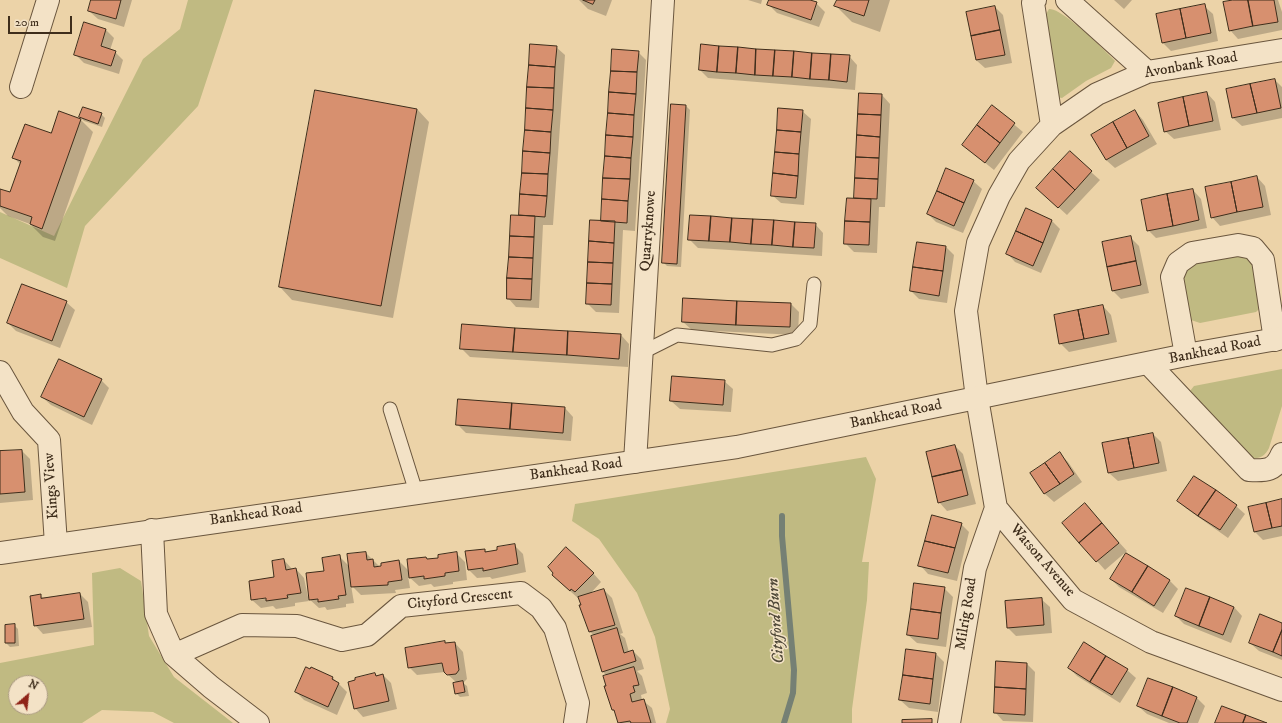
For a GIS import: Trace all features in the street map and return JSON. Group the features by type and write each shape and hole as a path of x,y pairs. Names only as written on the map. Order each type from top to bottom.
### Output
{"street":[{"path":"21,87 48,0"},
{"name":"Quarryknowe","path":"635,462 663,0"},
{"path":"1035,0 1033,3 1052,125"},
{"path":"1067,0 1147,72"},
{"name":"Avonbank Road","path":"977,398 966,311 978,243 999,196 1019,161 1052,125 1097,94 1147,72 1282,50"},
{"path":"1186,355 1172,277 1178,263 1192,253 1238,245 1253,248 1263,260 1278,339"},
{"name":"Bankhead Road","path":"0,553 737,447 1149,364 1186,355 1278,339"},
{"name":"Bankhead Road","path":"1149,364 1249,470 1264,471 1278,464 1282,454"},
{"name":"Kings View","path":"0,372 23,412 49,440 56,544"},
{"path":"977,398 996,508"},
{"name":"Watson Avenue","path":"996,508 1073,600 1150,642 1282,690"},
{"name":"Milrig Road","path":"949,723 974,568 996,508"},
{"path":"152,530 156,614 174,654 211,687 258,723"},
{"name":"Cityford Crescent","path":"174,654 242,625 297,626 342,640 367,635 401,606 521,594 541,608 555,628 578,703 575,723"}],"lane":[{"path":"641,353 677,335 772,345 796,339 810,324 814,284"},
{"path":"390,409 416,492"}],"shaded area":[{"path":"188,0 233,0 198,106 85,226 67,288 0,258 0,212 54,236 143,59 180,29"},
{"path":"1049,9 1055,10 1073,22 1115,61 1111,68 1086,81 1062,98 1057,97 1045,16"},
{"path":"1243,254 1253,260 1261,307 1256,312 1200,323 1191,320 1181,268 1184,266"},
{"path":"1282,369 1282,406 1269,448 1264,455 1257,458 1252,458 1190,391 1194,386"},
{"path":"866,457 876,479 862,562 869,562 867,600 852,709 852,723 666,723 670,709 655,637 637,593 599,539 572,521 575,504"},
{"path":"120,568 141,581 149,636 174,677 233,723 174,723 153,712 102,710 82,723 0,723 0,663 94,645 92,573"}],"building":[{"path":"91,0 121,0 116,19 88,11"},
{"path":"583,0 595,0 593,4"},
{"path":"769,0 810,0 817,2 811,20 767,5"},
{"path":"837,0 869,0 864,16 834,6"},
{"path":"1248,0 1253,26 1229,31 1223,2"},
{"path":"1248,0 1274,0 1278,22 1253,26"},
{"path":"1205,4 1211,33 1186,38 1180,9"},
{"path":"995,6 1000,30 971,36 966,12"},
{"path":"1180,9 1186,38 1162,43 1156,14"},
{"path":"84,22 106,29 101,46 116,51 111,66 74,55"},
{"path":"1000,30 1005,55 976,60 971,36"},
{"path":"530,44 557,46 555,67 529,65"},
{"path":"701,44 719,46 717,72 699,70"},
{"path":"719,46 738,47 736,73 717,72"},
{"path":"738,47 756,49 755,75 736,73"},
{"path":"612,49 639,51 637,72 611,71"},
{"path":"756,49 775,50 773,76 755,75"},
{"path":"775,50 794,51 792,77 773,76"},
{"path":"794,51 812,53 810,79 792,77"},
{"path":"812,53 831,54 829,80 810,79"},
{"path":"831,54 850,55 847,82 829,80"},
{"path":"529,65 555,67 554,88 527,87"},
{"path":"611,71 637,72 636,94 609,92"},
{"path":"1275,79 1281,108 1257,113 1250,84"},
{"path":"1250,84 1257,113 1232,118 1226,89"},
{"path":"527,87 554,88 553,110 526,108"},
{"path":"315,90 417,109 381,306 279,287"},
{"path":"609,92 636,94 634,115 608,113"},
{"path":"1207,92 1213,121 1189,126 1183,97"},
{"path":"859,93 882,94 881,115 858,114"},
{"path":"1183,97 1189,126 1164,132 1158,103"},
{"path":"671,104 686,105 677,264 662,263"},
{"path":"992,105 1015,123 1000,143 977,125"},
{"path":"83,107 102,113 98,124 79,117"},
{"path":"526,108 553,110 551,132 525,130"},
{"path":"778,108 803,110 801,132 777,130"},
{"path":"1135,110 1149,136 1127,148 1113,122"},
{"path":"59,111 81,119 42,229 30,224 32,217 0,206 0,189 10,192 21,161 12,158 25,124 51,133"},
{"path":"608,113 634,115 633,137 606,135"},
{"path":"858,114 881,115 880,137 857,135"},
{"path":"1113,122 1127,148 1106,160 1091,135"},
{"path":"977,125 1000,143 985,163 962,145"},
{"path":"525,130 551,132 550,153 523,151"},
{"path":"777,130 801,132 799,154 775,152"},
{"path":"606,135 633,137 631,158 605,156"},
{"path":"857,135 880,137 879,158 856,157"},
{"path":"523,151 550,153 548,174 522,173"},
{"path":"1070,151 1092,171 1075,190 1053,169"},
{"path":"775,152 799,154 798,176 773,173"},
{"path":"605,156 631,158 630,179 603,178"},
{"path":"856,157 879,158 878,179 855,178"},
{"path":"946,168 974,180 964,203 937,191"},
{"path":"1053,169 1075,190 1058,208 1036,188"},
{"path":"522,173 548,174 547,196 520,194"},
{"path":"773,173 798,176 796,198 771,196"},
{"path":"1257,176 1263,207 1237,212 1231,182"},
{"path":"603,178 630,179 628,201 602,199"},
{"path":"855,178 878,179 877,199 854,198"},
{"path":"1231,182 1237,212 1211,218 1205,187"},
{"path":"1193,189 1199,220 1173,226 1167,194"},
{"path":"937,191 964,203 954,226 927,214"},
{"path":"520,194 547,196 545,217 519,215"},
{"path":"1167,194 1173,226 1147,231 1141,200"},
{"path":"847,198 871,199 870,222 845,221"},
{"path":"602,199 628,201 627,223 601,221"},
{"path":"1026,208 1052,220 1043,243 1016,231"},
{"path":"511,215 535,216 534,237 510,236"},
{"path":"690,215 711,216 709,241 688,240"},
{"path":"711,216 732,218 730,242 709,241"},
{"path":"732,218 753,219 751,244 730,242"},
{"path":"753,219 774,220 772,245 751,244"},
{"path":"590,220 615,221 614,243 589,241"},
{"path":"774,220 795,222 793,247 772,245"},
{"path":"845,221 870,222 869,245 844,244"},
{"path":"795,222 816,223 814,248 793,247"},
{"path":"1016,231 1043,243 1033,266 1006,254"},
{"path":"510,236 534,237 533,258 509,257"},
{"path":"1131,236 1136,261 1107,267 1102,242"},
{"path":"589,241 614,243 613,263 588,262"},
{"path":"917,242 946,246 943,271 913,267"},
{"path":"509,257 533,258 532,279 507,278"},
{"path":"1136,261 1141,285 1112,291 1107,267"},
{"path":"588,262 613,263 612,284 587,283"},
{"path":"913,267 943,271 939,296 910,291"},
{"path":"507,278 532,279 531,300 507,299"},
{"path":"587,283 612,284 611,305 586,304"},
{"path":"22,284 67,301 52,341 7,323"},
{"path":"683,298 737,301 736,325 682,322"},
{"path":"737,301 791,303 790,327 736,325"},
{"path":"1103,305 1109,334 1084,339 1078,310"},
{"path":"1078,310 1084,339 1059,344 1054,315"},
{"path":"462,324 515,328 513,352 460,349"},
{"path":"515,328 568,331 567,355 513,352"},
{"path":"568,331 621,334 619,359 567,355"},
{"path":"59,359 102,379 84,417 41,397"},
{"path":"672,376 725,380 723,405 670,401"},
{"path":"458,399 512,403 510,429 456,425"},
{"path":"512,403 565,407 563,433 510,429"},
{"path":"1153,433 1159,463 1134,468 1128,438"},
{"path":"1128,438 1134,468 1108,473 1102,443"},
{"path":"955,445 962,470 932,477 926,452"},
{"path":"22,450 25,492 0,494 0,451"},
{"path":"1060,452 1074,474 1060,484 1045,463"},
{"path":"1045,463 1060,484 1044,494 1030,473"},
{"path":"962,470 968,495 938,503 932,477"},
{"path":"1194,476 1216,490 1198,516 1177,501"},
{"path":"1216,490 1237,505 1220,530 1198,516"},
{"path":"1282,499 1282,526 1272,528 1266,503"},
{"path":"1085,503 1102,523 1079,543 1062,523"},
{"path":"1266,503 1272,528 1254,532 1248,507"},
{"path":"932,515 962,523 955,548 925,541"},
{"path":"1102,523 1119,543 1096,562 1079,543"},
{"path":"925,541 955,548 948,573 918,566"},
{"path":"515,544 518,564 483,571 483,568 468,570 465,551 485,549 485,552 497,550 497,547"},
{"path":"566,547 594,573 575,592 571,589 570,591 552,575 553,573 548,567"},
{"path":"366,552 367,560 373,559 374,567 381,566 381,563 399,560 402,580 388,582 388,585 351,587 347,554"},
{"path":"457,552 459,571 445,573 445,576 424,579 424,576 409,578 407,559 426,557 427,559 438,558 438,555"},
{"path":"1126,553 1148,566 1132,592 1110,579"},
{"path":"340,555 346,595 338,596 339,599 318,602 318,599 309,600 306,573 324,571 322,558"},
{"path":"284,559 286,570 296,568 301,593 287,595 288,598 266,601 266,598 251,600 249,581 274,577 272,561"},
{"path":"1148,566 1170,580 1154,606 1132,592"},
{"path":"914,583 945,587 941,613 911,609"},
{"path":"1186,588 1210,597 1199,626 1175,616"},
{"path":"604,589 615,625 589,632 579,605 581,605 578,597"},
{"path":"80,593 84,619 34,626 30,596 41,594 41,598"},
{"path":"1210,597 1234,607 1223,635 1199,626"},
{"path":"1042,598 1044,625 1007,628 1005,601"},
{"path":"911,609 941,613 938,639 907,635"},
{"path":"1260,614 1282,623 1282,630 1273,652 1249,643"},
{"path":"15,624 15,643 5,643 5,625"},
{"path":"617,628 624,653 633,650 636,661 602,672 591,636"},
{"path":"1282,630 1282,656 1273,652"},
{"path":"445,641 445,643 455,642 459,670 456,674 447,675 444,672 442,663 408,668 405,648"},
{"path":"1084,642 1106,656 1090,682 1068,668"},
{"path":"906,649 936,653 933,679 903,675"},
{"path":"1106,656 1128,669 1112,695 1090,682"},
{"path":"996,661 1027,663 1026,689 995,687"},
{"path":"306,667 310,669 311,667 333,677 332,679 339,683 328,707 295,692"},
{"path":"634,667 639,685 633,686 635,692 630,694 632,702 644,699 651,723 631,723 630,721 618,723 604,686 606,686 603,676"},
{"path":"375,673 376,676 383,674 389,701 354,709 348,682 355,680 355,678"},
{"path":"903,675 933,679 930,704 899,700"},
{"path":"1148,678 1173,687 1162,716 1137,706"},
{"path":"463,681 465,692 455,694 453,683"},
{"path":"995,687 1026,689 1025,715 994,713"},
{"path":"1173,687 1197,697 1187,723 1180,723 1162,716"},
{"path":"1222,706 1246,715 1243,723 1215,723"},
{"path":"1246,715 1267,723 1243,723"},
{"path":"932,719 932,723 902,723 902,720"}],"waterway":[{"name":"Cityford Burn","path":"782,516 782,536 794,670 793,693 784,723"}]}
